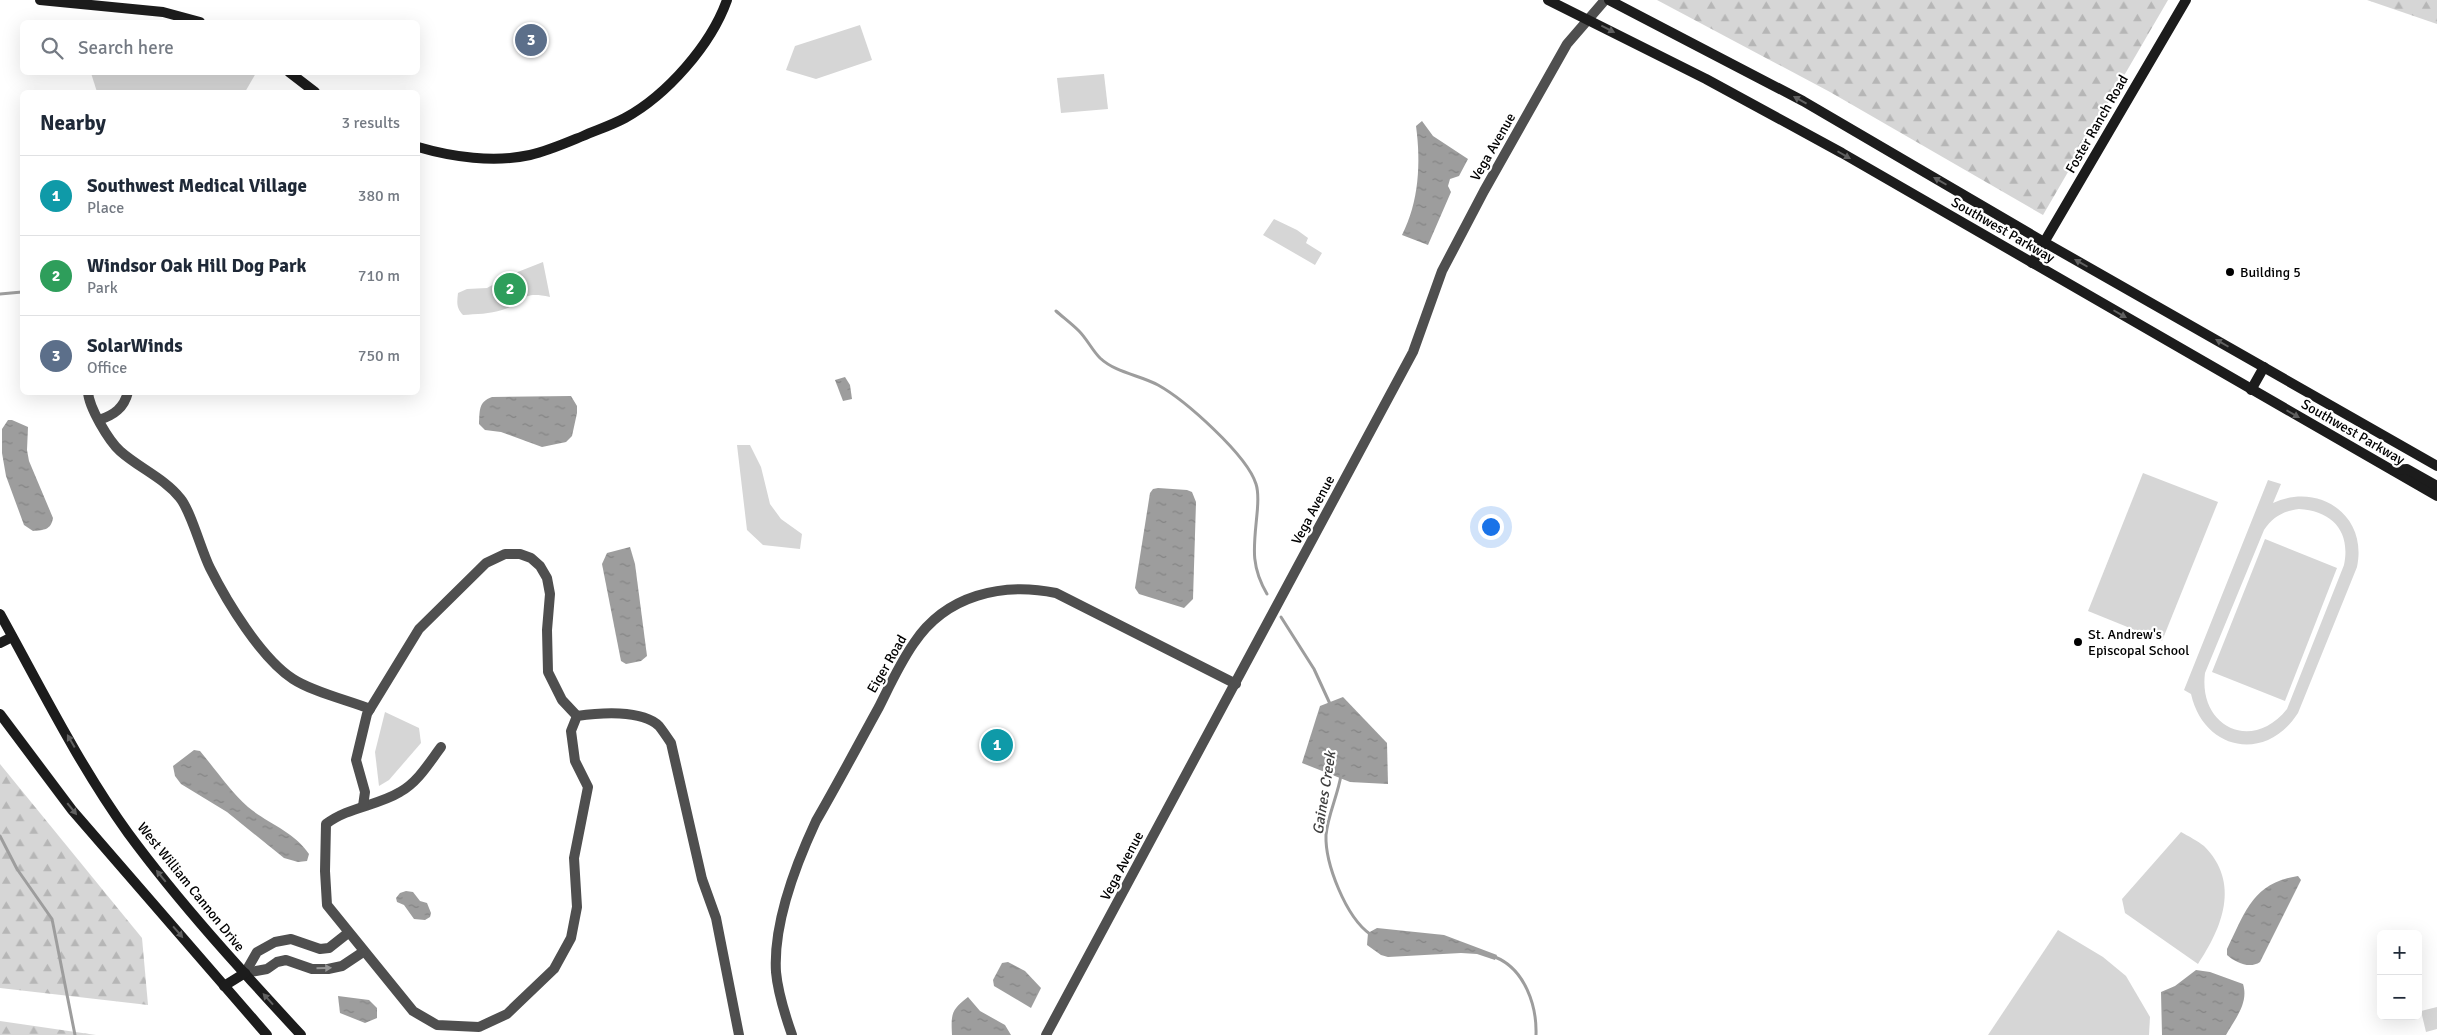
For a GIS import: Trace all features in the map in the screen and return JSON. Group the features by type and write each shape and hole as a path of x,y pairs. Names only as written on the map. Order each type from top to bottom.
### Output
{"main road":[{"path":"40,0 163,12 193,20"},
{"path":"420,147 448,155 494,158 529,156 564,144 626,118 670,84 692,60 721,18 728,0"},
{"name":"Southwest Parkway","path":"1548,0 1706,79 1834,149 2437,496"},
{"name":"Southwest Parkway","path":"1609,0 1803,101 2044,242 2437,466"},
{"name":"Foster Ranch Road","path":"2032,263 2186,0"},
{"path":"294,75 313,90"},
{"path":"2251,390 2264,367"},
{"path":"2392,470 2407,469 2437,486"},
{"name":"West William Cannon Drive","path":"0,614 98,788 128,832 159,874 244,973 301,1035"},
{"path":"0,643 12,637"},
{"path":"0,714 72,810 267,1035"},
{"path":"224,986 244,973"}],"street":[{"name":"Vega Avenue","path":"1046,1035 1413,352 1442,271 1484,191 1568,44 1590,20 1604,0"},
{"path":"88,395 99,420 119,450 156,476 181,499 210,568 238,615 271,662 294,680 370,709"},
{"path":"99,420 111,416 118,410 125,403 127,395"},
{"path":"363,806 365,792 356,760 370,709 419,628 486,563 505,554 520,554 536,562 547,578 550,594 547,630 548,672 562,700 577,716"},
{"name":"Eiger Road","path":"792,1035 778,986 776,947 784,910 804,847 914,642 938,616 973,596 996,591 1030,589 1056,593 1236,684"},
{"path":"577,716 604,712 633,715 657,725 671,743 702,879 716,918 739,1035"},
{"path":"441,747 418,779 400,792 336,816 326,824 325,871 327,905 363,952 413,1011 437,1025 458,1028 479,1027 508,1014 554,969 571,938 577,907 574,858 588,787 575,762 571,731 577,716"},
{"path":"244,973 257,952 275,942 291,939 320,949 329,948 348,933"},
{"path":"244,973 267,969 277,962 286,960 312,969 328,969 342,966 363,952"}],"green space":[{"path":"1657,0 2168,0 2043,215 1830,92"},
{"path":"2367,0 2437,0 2437,24"},
{"path":"860,25 872,60 816,79 786,70 795,46"},
{"path":"1104,74 1108,109 1061,113 1057,78"},
{"path":"92,75 255,75 246,90 96,90"},
{"path":"1274,219 1297,230 1308,238 1306,243 1322,253 1315,265 1263,235"},
{"path":"543,262 550,297 540,295 528,296 510,307 488,313 463,315 459,310 457,302 458,293 467,289 487,288 510,275"},
{"path":"737,445 750,445 761,467 770,504 781,519 802,534 800,549 763,545 747,530"},
{"path":"2143,473 2218,502 2162,641 2088,611"},
{"path":"2268,480 2281,484 2273,503 2290,498 2307,497 2323,500 2336,508 2347,518 2355,532 2358,548 2357,567 2298,713 2285,729 2270,739 2254,744 2237,744 2222,738 2209,728 2198,713 2191,694 2184,690","holes":["2299,509 2311,511 2330,519 2342,533 2345,542 2344,565 2287,709 2273,722 2258,730 2244,731 2230,728 2219,720 2210,708 2205,692 2205,673 2264,530 2275,518 2283,513"]},
{"path":"2265,539 2337,568 2285,701 2212,672"},
{"path":"385,712 419,728 421,743 389,780 379,786 375,752"},
{"path":"0,764 142,938 148,1005 0,988"},
{"path":"2181,832 2204,846 2215,860 2222,875 2225,890 2220,921 2207,950 2198,964 2125,913 2122,899"},
{"path":"2058,930 2103,957 2126,976 2150,1017 2149,1035 1988,1035"},
{"path":"2437,1007 2437,1029 2426,1032 2422,1011"},
{"path":"0,1021 96,1035 0,1035"}],"water":[{"path":"1422,121 1433,136 1468,159 1459,176 1450,179 1448,186 1451,192 1428,245 1402,235 1408,222 1415,196 1418,168 1416,126"},
{"path":"845,377 850,385 852,399 843,401 835,380"},
{"path":"571,396 577,406 577,413 572,436 566,442 542,447 501,432 485,430 479,424 482,404 492,397"},
{"path":"8,420 28,427 27,450 29,461 53,518 51,525 44,530 33,531 24,525 6,476 2,453 2,429"},
{"path":"1153,489 1187,490 1192,492 1196,502 1193,599 1184,608 1139,594 1135,588 1150,493"},
{"path":"630,547 635,564 647,656 641,661 626,664 621,661 602,564 607,553"},
{"path":"1343,697 1387,743 1388,784 1350,782 1302,763 1320,706"},
{"path":"194,750 200,751 241,801 303,846 309,854 307,861 298,862 284,858 227,812 181,784 175,776 173,766"},
{"path":"2298,876 2301,880 2260,962 2252,965 2243,964 2227,955 2227,949 2245,912 2260,893 2270,885"},
{"path":"406,891 413,892 420,901 427,903 431,913 430,917 425,920 414,919 404,905 397,902 396,898 400,893"},
{"path":"1377,928 1444,935 1497,955 1495,960 1477,954 1461,953 1388,957 1381,955 1367,945 1368,933"},
{"path":"1008,962 1025,971 1041,988 1031,1008 994,986 993,980 1002,963"},
{"path":"2196,970 2210,972 2243,984 2243,1004 2237,1017 2226,1035 2162,1035 2161,992 2175,986"},
{"path":"338,996 369,1000 377,1008 377,1018 365,1023 340,1013"},
{"path":"968,997 980,1011 1005,1025 1011,1035 952,1035 953,1013 958,1005"}],"waterway":[{"path":"0,294 20,292"},
{"name":"Gaines Creek","path":"1056,311 1085,337 1094,352 1106,363 1170,392 1214,429 1241,458 1257,487 1255,555 1258,574 1267,594"},
{"name":"Gaines Creek","path":"1281,617 1314,669 1331,706"},
{"name":"Gaines Creek","path":"1341,775 1327,827 1329,860 1345,903 1361,926 1370,934"},
{"path":"0,836 17,869 52,919 75,1035"},
{"name":"Gaines Creek","path":"1495,957 1514,970 1527,990 1534,1012 1536,1035"}],"place":[{"name":"SolarWinds","path":"531,40"},
{"name":"Building 5","path":"2230,272"},
{"name":"Windsor Oak Hill Dog Park","path":"510,289"},
{"name":"St. Andrew's Episcopal School","path":"2078,642"},
{"name":"Southwest Medical Village","path":"997,745"}]}
